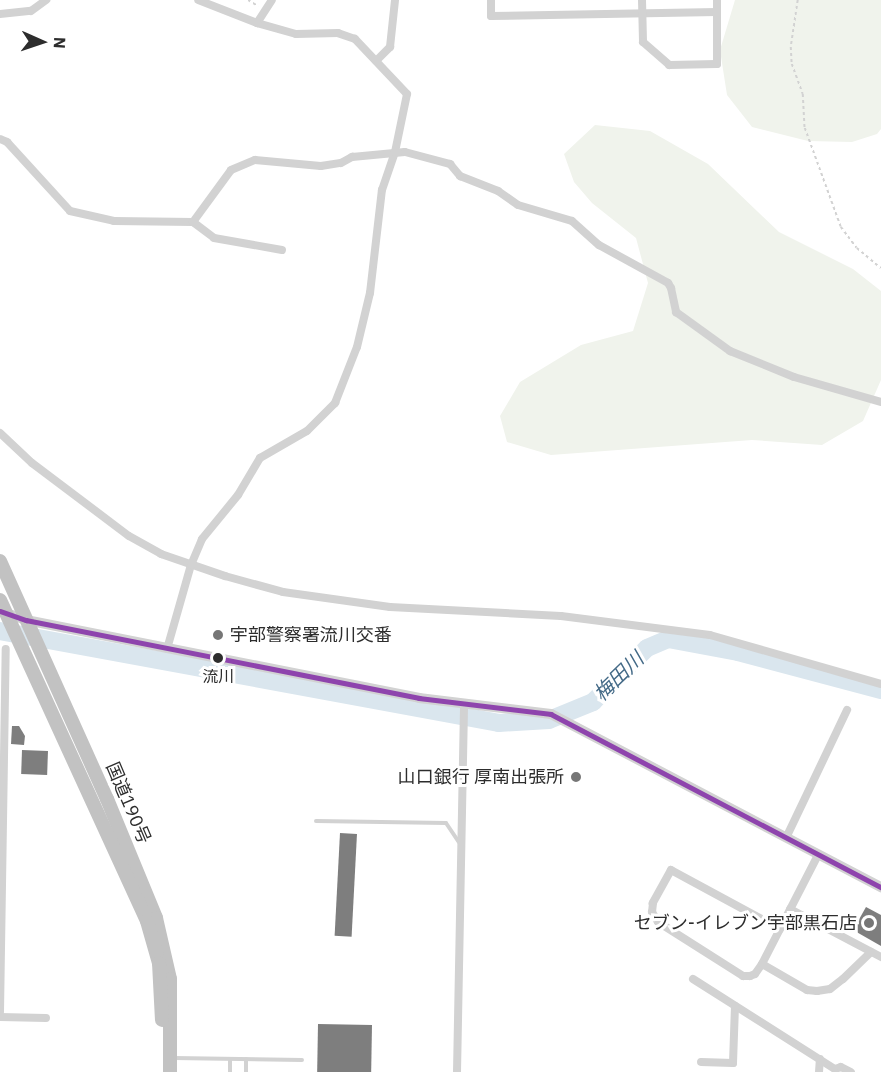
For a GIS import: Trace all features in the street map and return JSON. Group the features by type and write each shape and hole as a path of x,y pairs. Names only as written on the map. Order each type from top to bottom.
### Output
{"highway":[{"name":"国道190号","path":"0,561 107,799 159,929 170,979 170,1065"},
{"name":"国道190号","path":"4,612 11,647 99,813 154,942 161,986 161,1072"}],"street":[{"path":"0,14 31,11 46,0"},
{"path":"167,649 191,565 202,539 238,495 260,458 307,431 334,403 357,347 370,294 382,190 395,152 407,94 355,39 338,33 296,34 257,23 198,0"},
{"path":"257,23 272,0"},
{"path":"376,61 390,47 395,0"},
{"path":"491,0 491,16 717,12"},
{"path":"642,0 643,42 669,65 717,64 717,0"},
{"path":"0,139 7,142 70,211 114,221 193,222 214,238 282,250"},
{"path":"193,222 231,170 255,160 321,166 341,163 352,157 405,152 450,164 460,176 498,191 518,205 572,221 599,245 668,283 676,312 730,351 794,377 881,402"},
{"path":"0,433 32,463 105,520 161,554 283,592 390,608 561,616 710,635 881,684"},
{"path":"4,612 27,623 419,698 551,714 881,887"},
{"path":"0,1012 11,647 37,644"},
{"path":"457,1072 464,703"},
{"path":"786,838 847,710"},
{"path":"780,929 670,870 653,903 652,912 658,922 743,976 755,974 762,964 780,929 790,909 818,855"},
{"path":"790,909 881,957"},
{"path":"762,964 807,990 817,991 830,989 871,952"},
{"path":"693,979 835,1069 842,1067 850,1072"},
{"path":"700,1062 734,1063 735,1006"},
{"path":"0,1017 46,1018"},
{"path":"819,1072 820,1059"}],"lane":[{"path":"316,821 446,823 461,845"},
{"path":"170,1065 230,1059 302,1060"},
{"path":"230,1059 230,1072"},
{"path":"246,1059 246,1072"}],"path":[{"path":"248,0 265,10"},
{"path":"798,0 791,47 792,63 803,94 805,128 841,227 857,248 881,268"}],"shaded area":[{"path":"735,0 881,0 881,129 877,134 852,142 808,141 752,127 727,95 720,50"},
{"path":"595,125 650,131 708,164 779,232 853,269 881,291 881,380 863,421 822,445 752,440 551,455 507,442 500,416 520,382 581,345 633,331 648,283 636,238 592,203 574,182 564,154"}],"building":[{"path":"12,726 19,726 25,736 24,745 11,744"},
{"path":"22,750 48,751 47,775 21,774"},
{"path":"340,833 357,834 352,937 335,936"},
{"name":"セブン-イレブン宇部黒石店","path":"866,907 881,915 881,946 853,930"},
{"path":"318,1024 372,1025 371,1072 317,1072"}],"waterway":[{"name":"梅田川","path":"0,631 499,723 549,720 593,702 647,648 668,639 738,652 881,690"}],"transit line":[{"path":"0,611 26,620 419,698 551,714 881,887"}],"place":[{"name":"宇部警察署流川交番","path":"218,635"},
{"name":"流川","path":"218,658"},
{"name":"山口銀行 厚南出張所","path":"576,777"},
{"name":"セブン-イレブン宇部黒石店","path":"869,923"}]}
